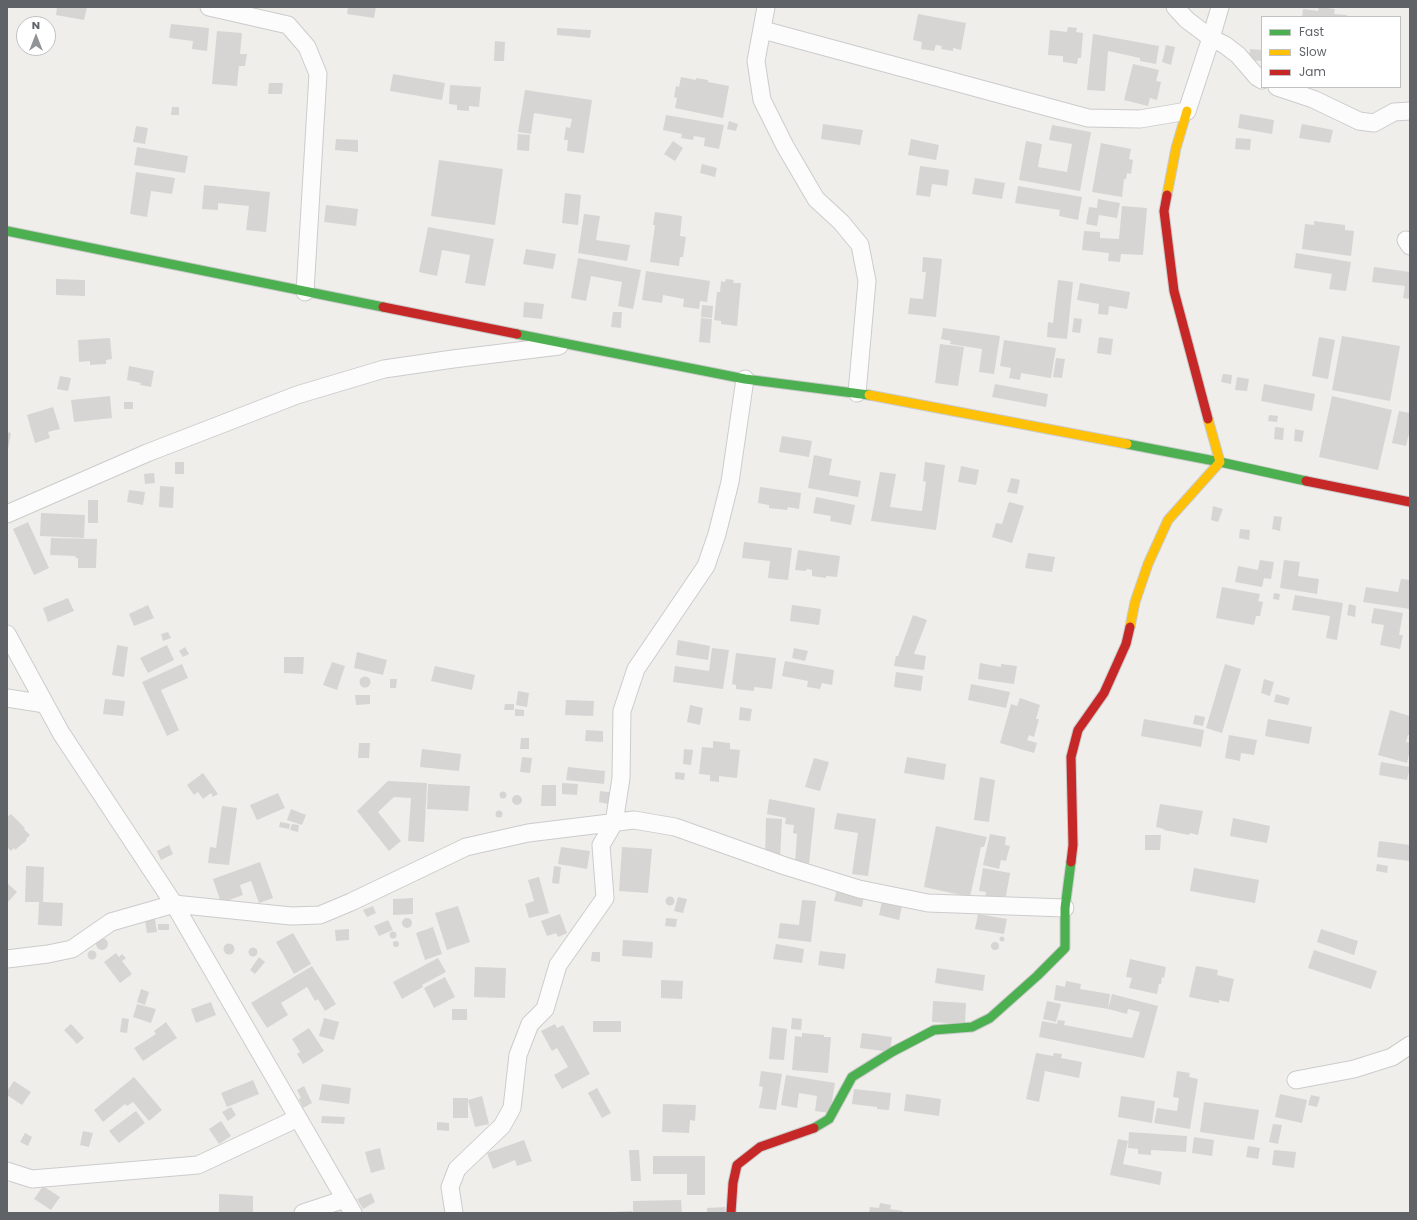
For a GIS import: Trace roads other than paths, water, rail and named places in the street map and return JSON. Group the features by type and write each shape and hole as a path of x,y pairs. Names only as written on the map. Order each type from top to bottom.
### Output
{"street":[{"path":"208,7 288,25 306,47 318,74 305,292"},
{"path":"766,7 756,62 762,100 785,146 816,199 841,222 860,245 867,281 857,393"},
{"path":"1175,7 1187,20 1211,38 1225,45 1238,55 1246,66 1261,79"},
{"path":"1220,7 1176,148 1164,211 1174,291 1220,462"},
{"path":"763,30 1088,118 1140,119 1187,111"},
{"path":"1280,88 1313,99 1359,121 1374,123 1394,112 1410,111"},
{"path":"7,231 305,292 746,379 857,393 1220,462 1345,490 1410,502"},
{"path":"7,514 147,453 297,395 384,369 571,345"},
{"path":"454,1213 450,1187 457,1169 502,1126 512,1108 518,1055 530,1024 545,1009 558,965 605,898 601,845 614,823 621,778 622,711 636,669 706,566 717,534 730,482 746,379"},
{"path":"731,1213 732,1183 737,1165 760,1147 812,1129 829,1119 852,1077 892,1052 934,1030 972,1027 990,1018 1065,948 1065,908 1073,845 1071,757 1078,730 1104,693 1126,644 1135,602 1148,564 1168,520 1220,462"},
{"path":"7,634 60,733 174,904 349,1206 303,1213"},
{"path":"7,698 45,704"},
{"path":"7,959 48,954 72,949 111,922 174,904 291,916 320,915 351,902 466,847 528,833 634,820 675,827 785,866 852,887 928,903 1065,908"},
{"path":"1296,1080 1354,1069 1392,1057 1410,1045"},
{"path":"7,1171 32,1179 198,1165 298,1118"}]}
